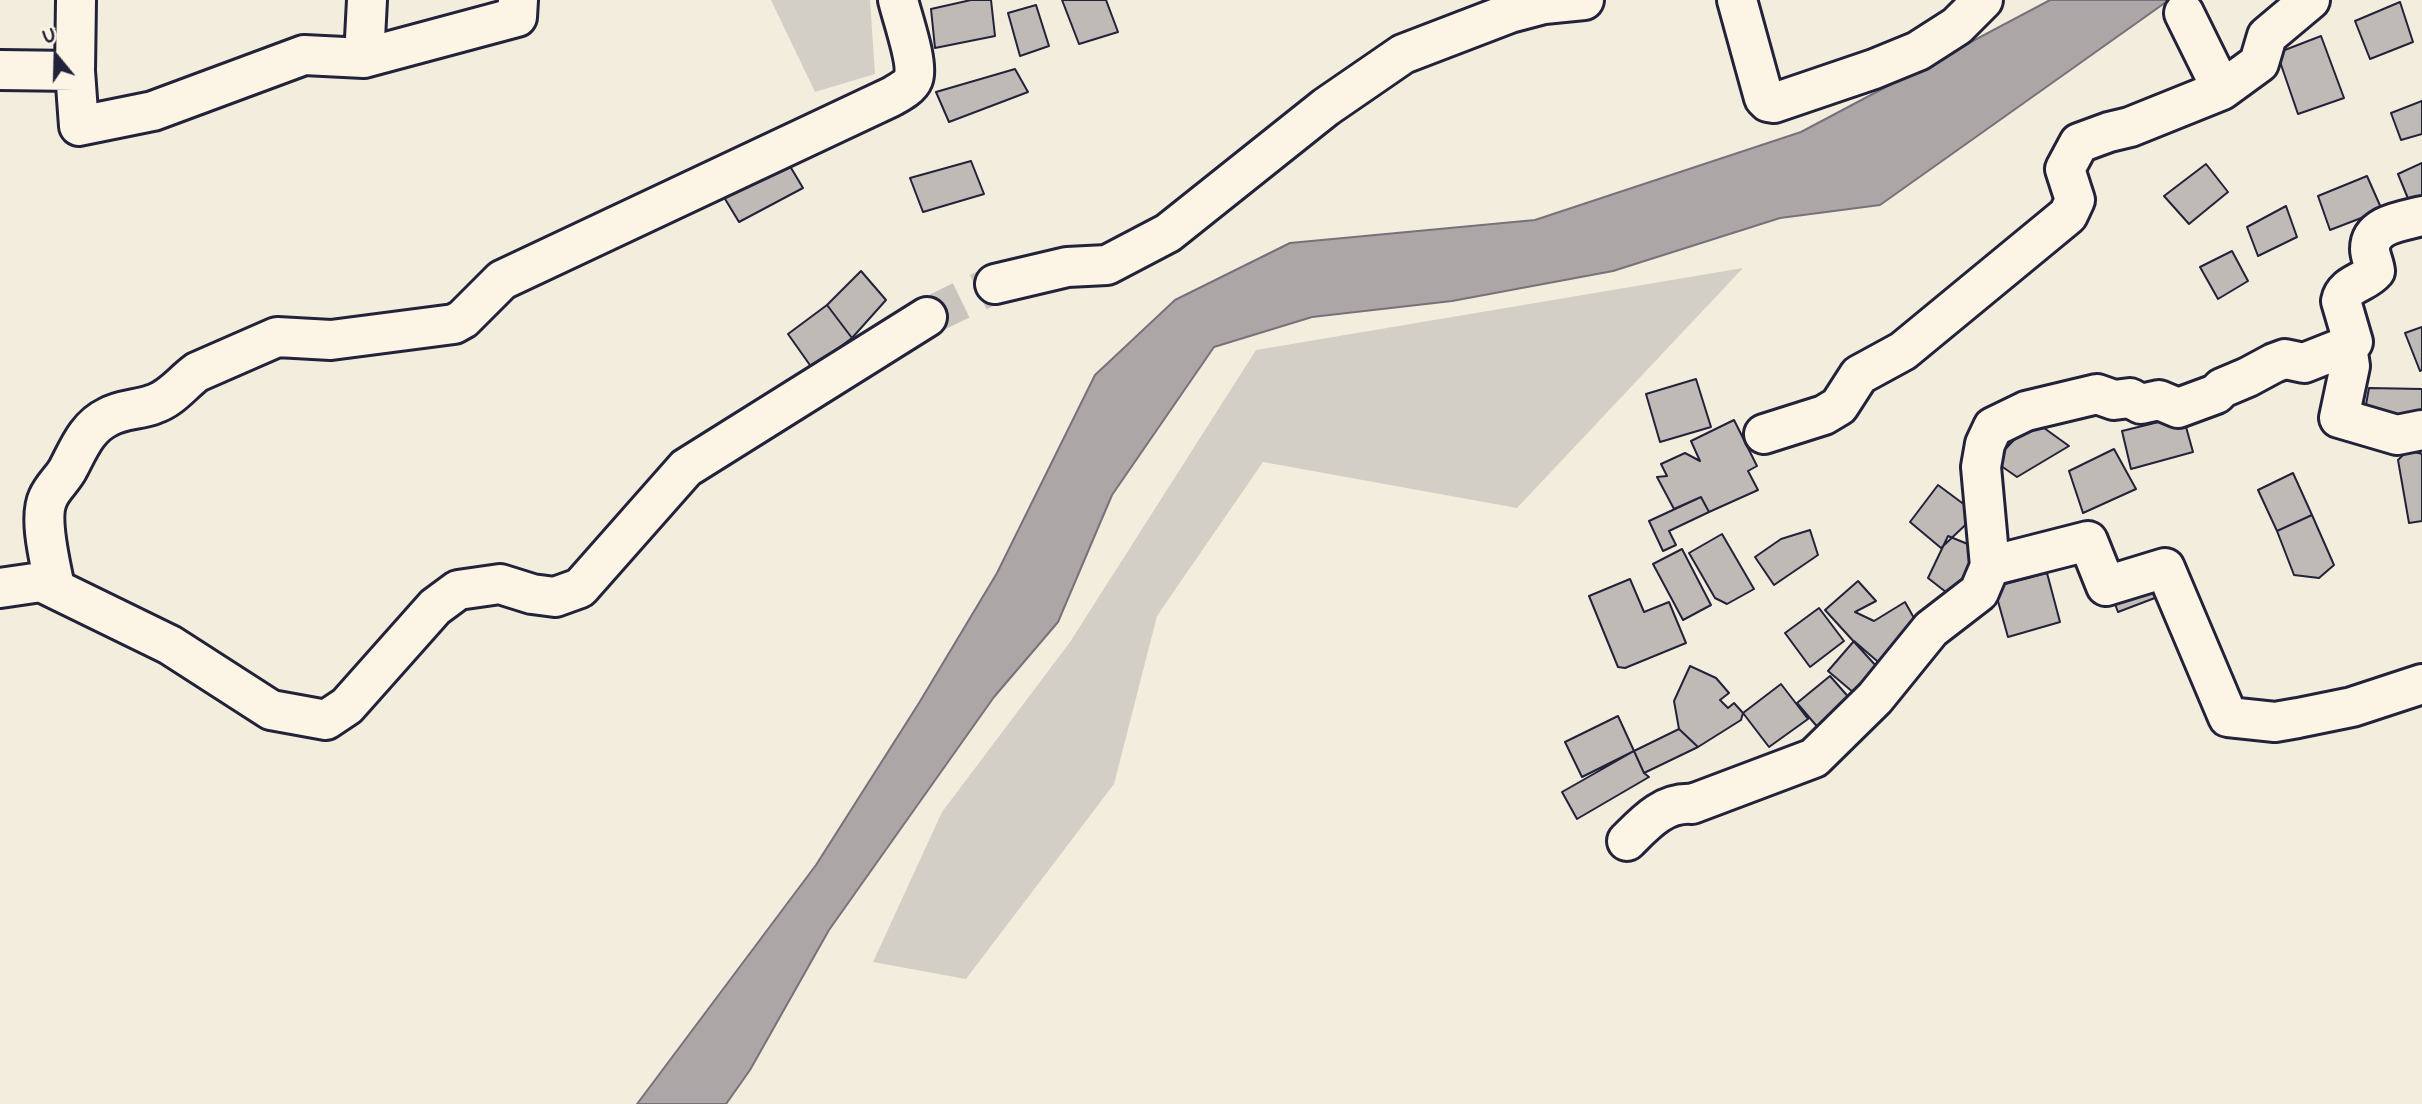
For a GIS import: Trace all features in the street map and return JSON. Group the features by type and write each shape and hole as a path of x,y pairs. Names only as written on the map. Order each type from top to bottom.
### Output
{"street":[{"path":"76,0 75,71 79,126 153,111 304,55 364,58 517,17 518,0"},
{"path":"364,58 367,0"},
{"path":"55,588 45,522 48,498 69,468 78,447 96,425 122,411 154,404 176,391 197,372 277,337 331,340 454,324 469,313 502,279 891,97 913,79 914,66 898,0"},
{"path":"995,284 1068,267 1107,265 1168,233 1326,107 1403,54 1510,13 1544,4 1584,0"},
{"path":"1737,0 1764,98 1774,103 1918,51 1957,26 1983,0"},
{"path":"1764,434 1824,415 1839,406 1858,375 1903,351 2068,215 2075,200 2065,169 2079,143 2130,127 2222,90 2259,63 2267,36 2311,0"},
{"path":"2184,13 2222,90"},
{"path":"0,70 75,71"},
{"path":"1627,841 1651,817 1678,803 1692,804 1814,758 1875,698 1931,629 1979,593 1990,566 1981,467 1985,444 1993,427 2026,411 2097,394 2114,400 2130,398 2141,404 2159,400 2178,408 2216,394 2222,387 2274,363 2285,359 2304,363 2347,346 2353,342 2341,301 2342,295 2346,289 2369,278 2375,271 2369,252 2371,240 2382,227 2422,216"},
{"path":"0,587 41,582 170,645 271,710 326,720 347,706 435,607 458,590 500,584 532,594 555,597 580,588 686,468 927,317"},
{"path":"2347,346 2350,366 2339,418 2397,435 2422,430"},
{"path":"1990,566 2088,541 2106,586 2165,568 2228,717 2275,722 2352,707 2422,684"}],"shaded area":[{"path":"771,0 870,0 875,74 815,92"},
{"path":"2050,0 2169,0 1880,205 1780,218 1613,271 1452,301 1312,317 1214,347 1112,495 1058,622 994,697 829,930 750,1070 726,1104 637,1104 816,865 919,703 997,573 1095,375 1175,300 1290,243 1535,220 1801,132"},
{"path":"1743,268 1517,508 1263,462 1157,616 1114,784 966,979 873,962 942,812 1070,642 1256,350"}],"building":[{"path":"971,0 991,0 995,36 935,48 931,9"},
{"path":"1062,0 1106,0 1118,32 1079,44"},
{"path":"2400,2 2413,42 2370,59 2355,21"},
{"path":"1036,5 1049,46 1020,56 1008,13"},
{"path":"2321,36 2344,98 2298,114 2277,53"},
{"path":"1015,69 1028,92 949,122 936,92"},
{"path":"2422,101 2422,134 2401,140 2391,113"},
{"path":"784,156 803,188 739,222 719,189"},
{"path":"971,161 984,194 923,212 910,178"},
{"path":"2422,163 2422,202 2411,206 2398,174"},
{"path":"2206,164 2228,192 2189,224 2164,196"},
{"path":"2367,176 2382,210 2330,230 2318,196"},
{"path":"2286,206 2297,237 2258,256 2247,227"},
{"path":"2232,251 2248,281 2218,299 2200,267"},
{"path":"861,271 886,300 852,338 827,305"},
{"path":"827,305 852,338 812,368 788,334"},
{"path":"2422,327 2422,370 2420,371 2405,333"},
{"path":"1696,379 1711,427 1660,442 1646,394"},
{"path":"2369,388 2422,389 2422,425 2365,410"},
{"path":"2183,416 2193,452 2131,469 2122,431"},
{"path":"1734,420 1757,466 1748,471 1758,490 1709,512 1701,497 1674,509 1657,477 1667,476 1661,464 1685,453 1700,461 1691,441"},
{"path":"2033,420 2069,446 2017,477 1994,461"},
{"path":"2114,449 2136,489 2083,513 2069,471"},
{"path":"2408,450 2422,454 2422,521 2409,523 2398,460"},
{"path":"2293,473 2312,515 2277,531 2258,490"},
{"path":"1938,485 1977,514 1941,548 1910,522"},
{"path":"1701,497 1709,512 1669,531 1676,545 1663,551 1649,521"},
{"path":"2312,515 2334,565 2319,578 2294,575 2277,531"},
{"path":"1810,530 1818,555 1774,585 1755,557 1781,539"},
{"path":"1722,534 1754,589 1727,604 1715,598 1689,553"},
{"path":"1948,536 1980,549 1956,600 1928,578"},
{"path":"1682,549 1711,605 1683,620 1653,564"},
{"path":"2160,571 2168,593 2118,612 2110,591"},
{"path":"2047,573 2060,622 2008,637 1994,587"},
{"path":"1630,579 1644,612 1669,602 1686,643 1625,668 1618,667 1589,596"},
{"path":"1858,581 1876,601 1855,612 1874,621 1905,602 1923,634 1877,667 1825,610"},
{"path":"1819,608 1844,641 1810,667 1785,633"},
{"path":"1854,641 1892,674 1867,704 1828,671"},
{"path":"1690,666 1716,678 1729,693 1720,700 1728,708 1734,703 1743,713 1741,720 1698,747 1679,729 1674,701"},
{"path":"1830,676 1859,709 1826,737 1797,703"},
{"path":"1781,684 1808,719 1769,747 1743,713"},
{"path":"1618,716 1634,751 1582,777 1565,742"},
{"path":"1679,729 1698,747 1644,773 1634,751"},
{"path":"1634,751 1644,773 1649,777 1577,819 1562,792"}],"tunnel":[{"path":"927,317 995,284"}]}
